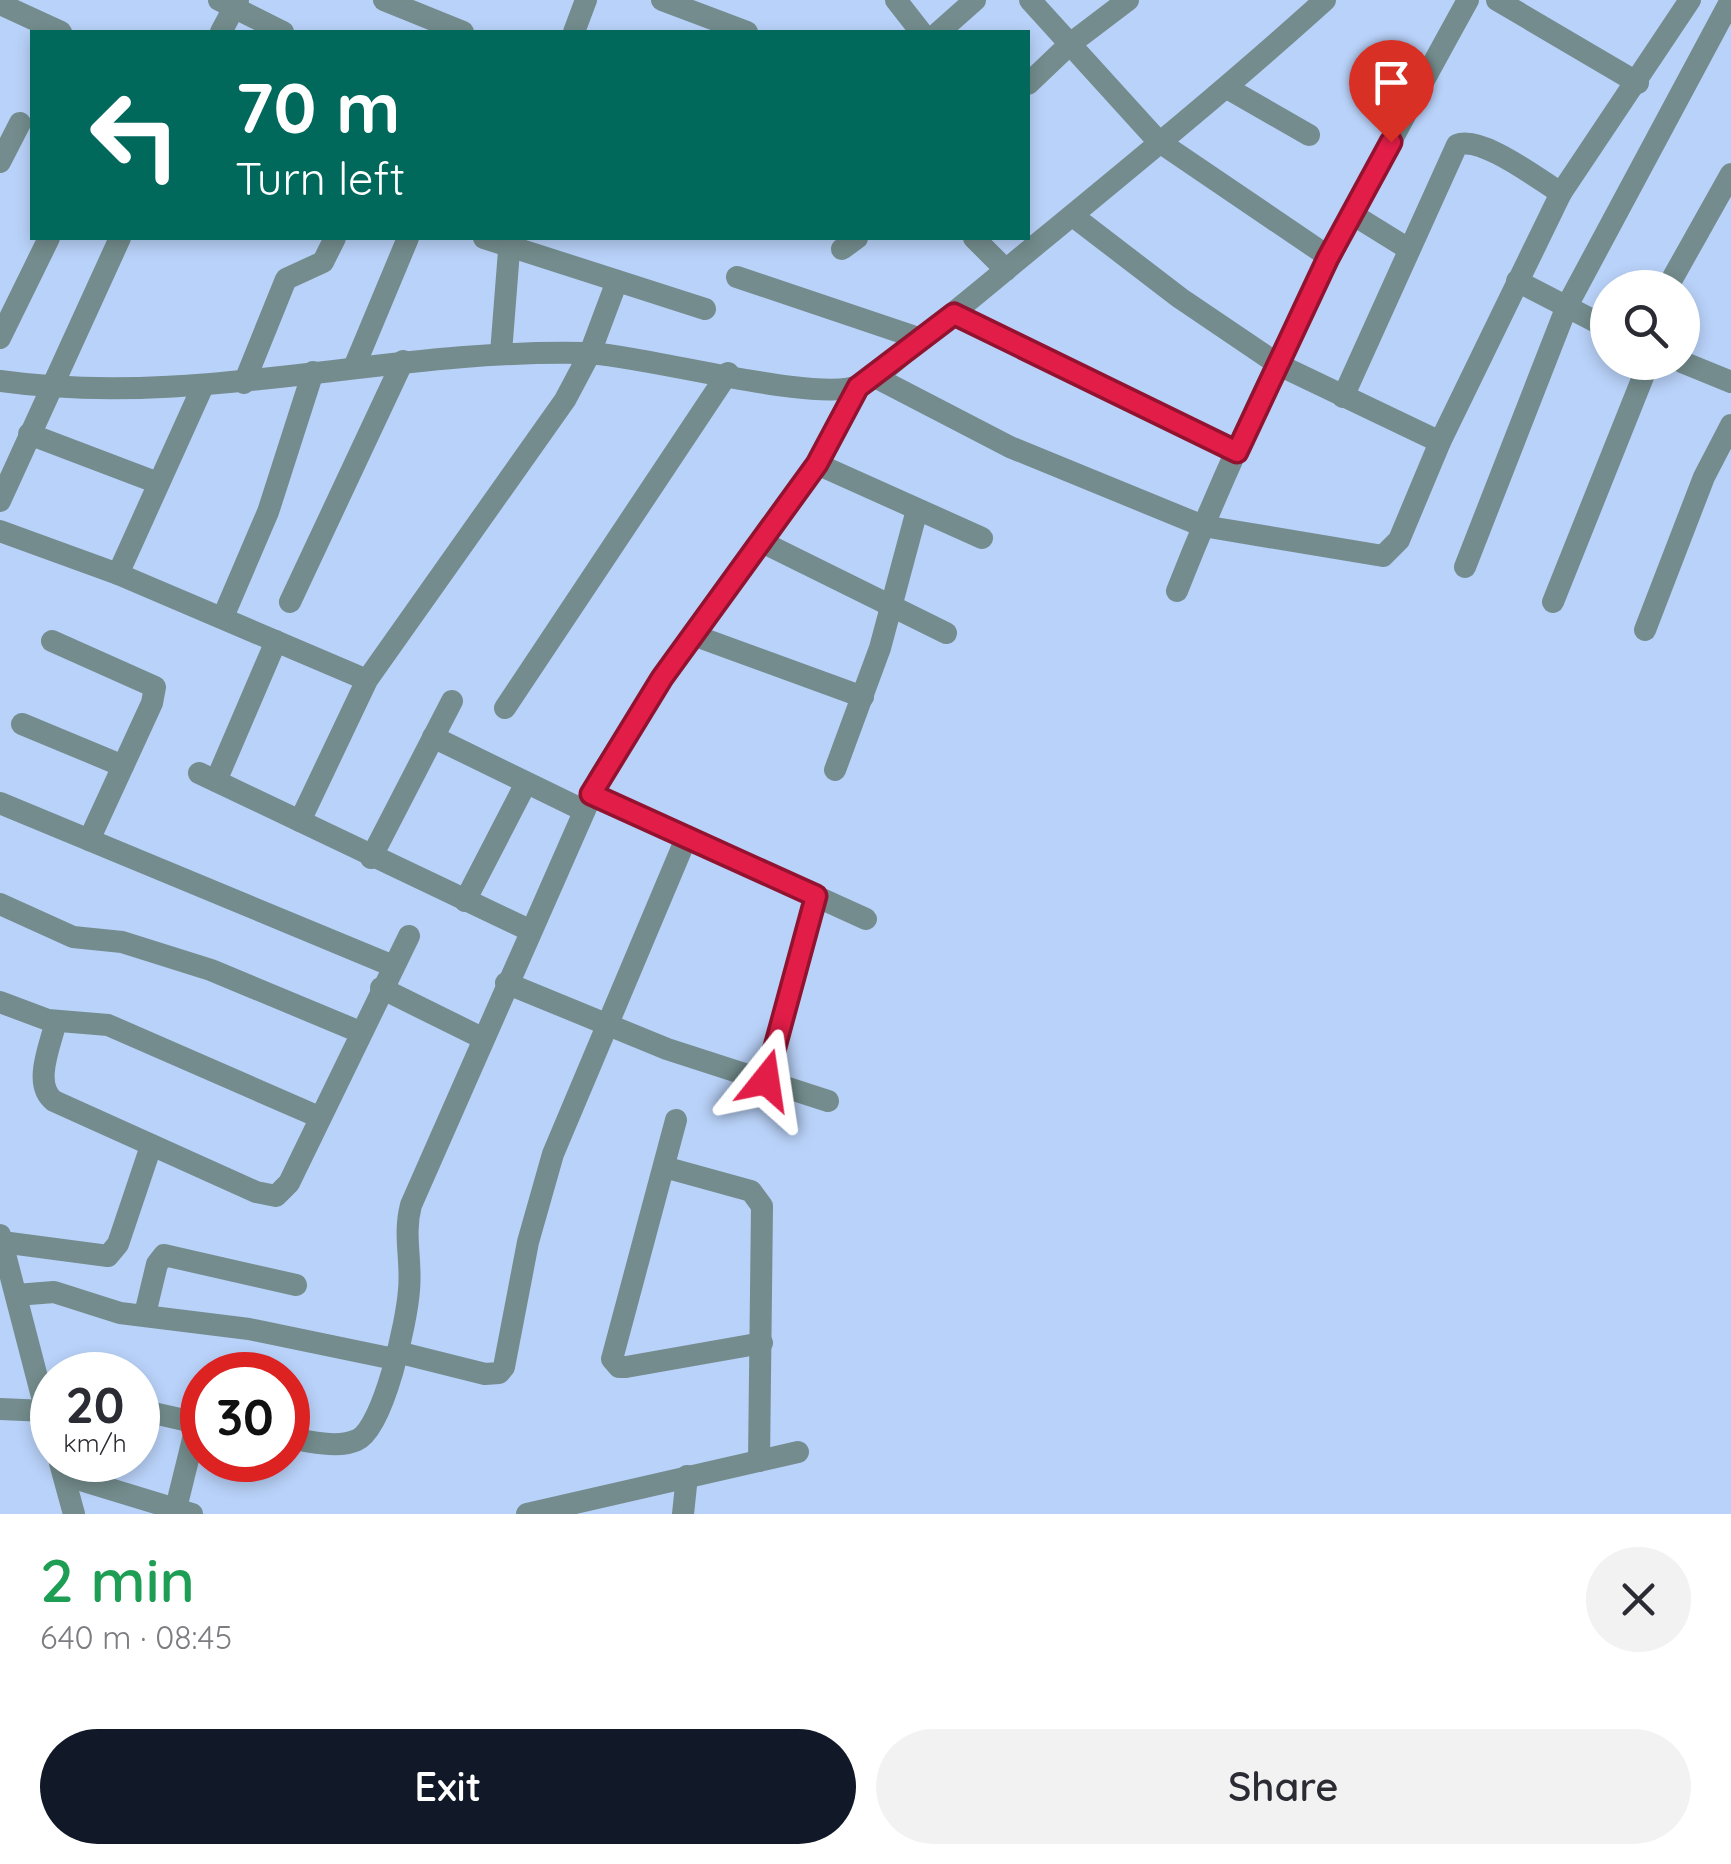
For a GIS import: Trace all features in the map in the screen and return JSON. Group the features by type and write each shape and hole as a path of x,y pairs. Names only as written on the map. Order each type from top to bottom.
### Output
{"street":[{"path":"384,0 458,30"},
{"path":"575,30 586,0"},
{"path":"662,0 742,30"},
{"path":"896,0 920,30"},
{"path":"940,30 975,0"},
{"path":"1030,0 1158,140 1328,258"},
{"path":"1030,82 1070,44 1128,0"},
{"path":"310,1440 346,1443 360,1440 374,1422 408,1304 406,1223 411,1206 587,802 627,730 817,464 866,382 954,314 1158,140 1227,88 1325,0"},
{"path":"1177,591 1203,526 1328,258 1468,0"},
{"path":"1497,0 1638,83"},
{"path":"0,381 50,388 202,388 355,365 501,353 590,354 800,389 866,382 1010,447 1203,526 1383,556 1398,540 1440,442 1561,193 1690,0"},
{"path":"1466,567 1567,306 1613,213 1731,0"},
{"path":"222,30 230,2 279,30"},
{"path":"0,4 57,30"},
{"path":"1227,88 1309,136"},
{"path":"0,162 17,122"},
{"path":"1343,397 1451,152 1464,142 1488,149 1561,193"},
{"path":"1678,270 1731,174"},
{"path":"1352,214 1408,248"},
{"path":"1072,216 1180,298 1279,365 1440,442"},
{"path":"0,338 48,240"},
{"path":"2,489 119,240"},
{"path":"244,383 286,279 323,262 335,240"},
{"path":"355,365 407,240"},
{"path":"976,240 1006,270"},
{"path":"501,353 510,242 705,308"},
{"path":"737,277 921,339"},
{"path":"300,822 367,680 539,439 590,354 617,281"},
{"path":"1517,281 1590,318"},
{"path":"954,314 1237,452"},
{"path":"290,602 403,360"},
{"path":"1700,369 1731,382"},
{"path":"223,617 274,496 313,372"},
{"path":"505,708 728,374"},
{"path":"1553,602 1643,380"},
{"path":"118,574 202,388"},
{"path":"1645,630 1704,477 1731,425"},
{"path":"30,434 158,483"},
{"path":"817,464 982,538"},
{"path":"835,770 863,697 917,510"},
{"path":"0,531 118,574 367,680"},
{"path":"762,542 946,633"},
{"path":"693,635 863,697"},
{"path":"52,641 155,687 152,703 89,840"},
{"path":"276,641 208,777 529,930"},
{"path":"372,858 452,701"},
{"path":"22,724 123,766"},
{"path":"432,737 526,783 687,836 866,919"},
{"path":"466,901 526,783"},
{"path":"0,803 393,966"},
{"path":"16,1295 54,1292 120,1314 146,1314 248,1329 499,1374 504,1366 534,1213 604,1026 687,836"},
{"path":"766,1080 816,896"},
{"path":"0,904 74,937 122,942 197,965 360,1032"},
{"path":"56,1021 45,1070 46,1095 256,1192 276,1196 289,1183 409,936"},
{"path":"506,983 604,1026 828,1101"},
{"path":"382,988 482,1038"},
{"path":"0,1002 56,1021 108,1025 319,1117"},
{"path":"676,1120 612,1352 614,1364 626,1368 762,1343"},
{"path":"31,1352 1,1238 108,1256 118,1244 152,1146"},
{"path":"664,1167 742,1188 759,1197 764,1216 758,1460"},
{"path":"146,1314 158,1264 171,1254 296,1284"},
{"path":"0,1409 30,1410"},
{"path":"538,1512 798,1452"},
{"path":"683,1514 688,1476"},
{"path":"66,1482 74,1514"},
{"path":"104,1482 184,1511 189,1482"}],"route":[{"path":"766,1080 816,896 591,794 627,730 817,464 858,387 954,314 1237,452 1328,258 1391,142"}]}
